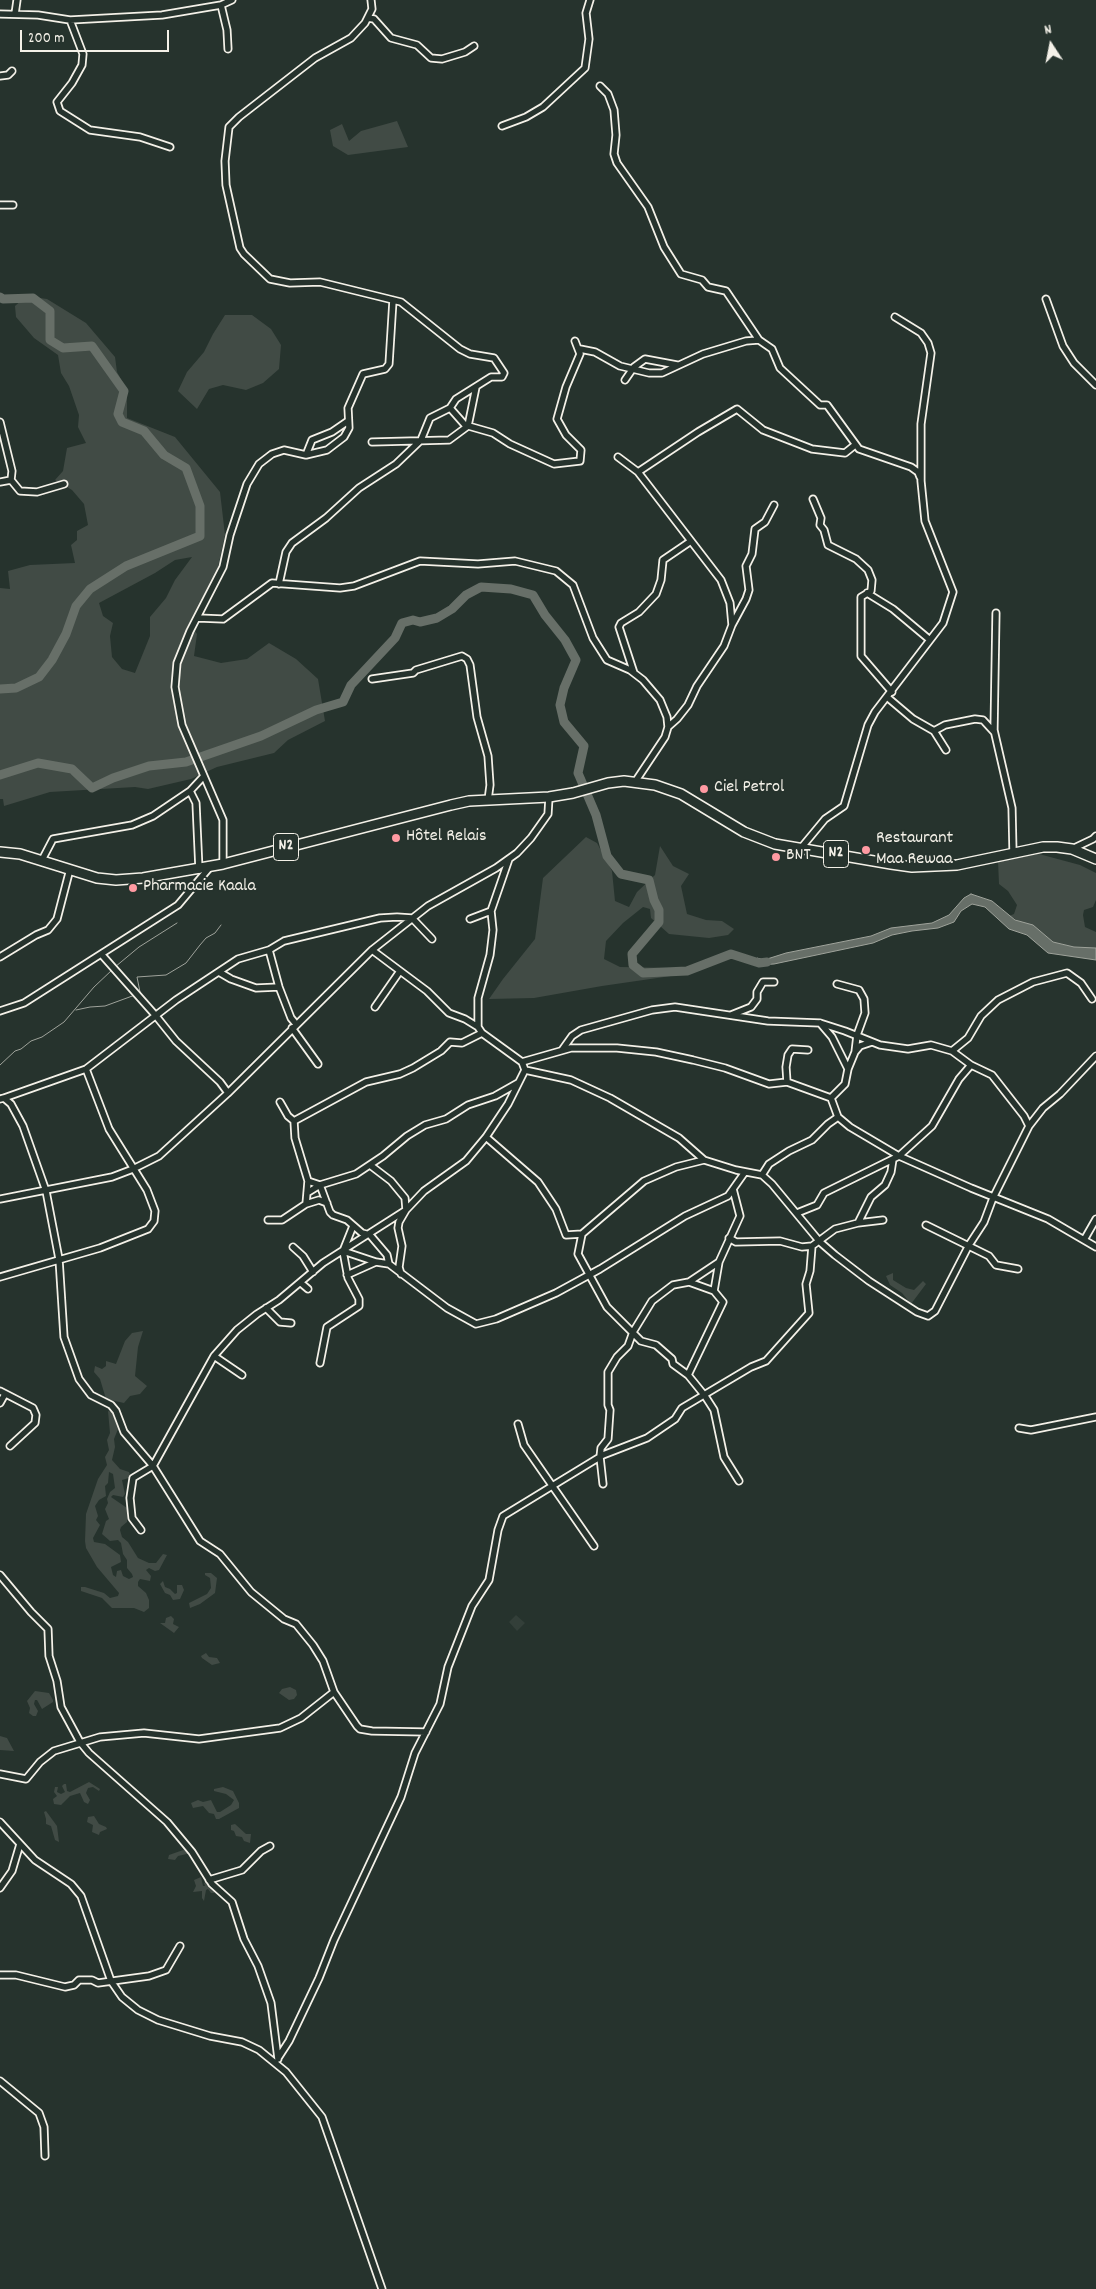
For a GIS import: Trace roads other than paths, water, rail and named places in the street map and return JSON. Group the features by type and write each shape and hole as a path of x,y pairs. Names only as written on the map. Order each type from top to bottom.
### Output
{"highway":[{"name":"N2","path":"0,852 20,854 97,878 116,880 199,870 451,804 549,797 573,793 608,783 635,782 655,785 681,794 735,827 758,838 788,847 912,867 957,865 1043,847 1072,849 1096,859"}],"street":[{"path":"15,14 17,0"},
{"path":"0,14 70,20 162,15 221,5 232,0"},
{"path":"279,584 284,559 292,543 326,518 359,488 388,470 421,440 430,418 450,408 456,400 491,377 502,377 503,369 494,358 470,354 460,349 401,302 320,282 290,283 270,279 240,248 226,186 225,161 229,127 239,116 315,58 351,38 368,18 372,9 371,0"},
{"path":"502,126 526,118 543,106 585,68 589,39 586,13 590,0"},
{"path":"221,5 227,30 228,49"},
{"path":"368,18 374,19 391,38 417,45 431,58 442,59 465,52 474,46"},
{"path":"70,20 83,54 82,66 57,102 60,111 90,130 140,137 170,147"},
{"path":"0,76 8,75 12,71"},
{"path":"600,86 608,94 614,110 616,134 614,154 617,163 648,207 664,247 681,274 702,280 708,287 726,291 759,340 772,349 780,368 820,405 827,405 859,449 911,467 918,472 921,481"},
{"path":"0,205 13,206"},
{"path":"1046,299 1063,346 1074,363 1096,385"},
{"path":"223,864 222,820 207,782 202,777 182,725 175,687 177,663 190,631 223,567 230,535 244,491 259,464 272,454 284,450 306,455 327,450 342,440 349,428 348,408 363,374 385,368 390,364 393,300"},
{"path":"801,848 825,819 844,806 868,725 875,712 892,692 942,623 953,592 925,521 921,481 921,424 931,353 928,343 921,333 895,317"},
{"path":"450,408 468,426 493,433 510,444 554,464 580,461 580,450 566,435 557,419 566,387 580,354 580,349 575,340"},
{"path":"580,349 595,352 620,366 662,373 715,350 759,340"},
{"path":"625,380 632,369 646,359 677,365"},
{"path":"372,442 450,440 468,426 476,387"},
{"path":"638,472 698,432 737,409 763,430 812,449 845,453 855,445"},
{"path":"306,455 312,440 332,432 348,421"},
{"path":"0,422 12,471 11,480 20,491 37,492 64,484"},
{"path":"618,457 638,472 720,580 730,602 732,625"},
{"path":"0,482 11,480"},
{"path":"813,498 821,518 820,526 824,530 828,546 856,559 868,570 872,580 871,591 861,597 861,656 892,692"},
{"path":"668,727 688,706 697,686 724,646 749,590 746,566 752,554 755,529 765,522 774,505"},
{"path":"634,673 619,627 621,623 639,612 656,594 661,580 663,560 691,542"},
{"path":"198,618 223,618 272,584 340,588 354,586 420,561 478,564 515,561 556,571 573,585 592,638 607,660 634,673 660,700 667,717 668,727 665,736 635,782"},
{"path":"867,593 893,609 930,640"},
{"path":"996,613 993,685 994,732 1012,808 1013,852"},
{"path":"372,679 413,673 416,670 462,656 468,659 477,717 488,756 490,786 488,800"},
{"path":"887,697 913,719 934,731 946,750"},
{"path":"934,731 945,725 975,719 983,720 994,732"},
{"path":"42,860 53,840 132,825 154,816 190,791 202,777"},
{"path":"190,791 196,804 199,870"},
{"path":"0,1199 112,1177 159,1156 228,1093 372,950 428,906 496,868 510,858 531,838 548,814 549,797"},
{"path":"1072,849 1096,836"},
{"path":"141,1530 132,1518 130,1498 133,1478 153,1466 214,1356 237,1330 300,1283 323,1263 370,1235 406,1210 424,1191 466,1161 486,1137 520,1082 525,1070 522,1062 482,1033 478,1026 478,998 490,955 493,930 491,911 510,858"},
{"path":"0,1011 24,1003 102,955 178,904 210,867"},
{"path":"0,957 48,930 57,919 70,869"},
{"path":"470,919 491,911"},
{"path":"2,1098 86,1070 156,1016 238,959 269,950 284,941 319,931 380,918 412,918 432,939"},
{"path":"269,950 279,987 294,1026 318,1064"},
{"path":"372,950 427,991 449,1013 478,1026"},
{"path":"102,955 176,1041 220,1082 228,1093"},
{"path":"375,1007 380,1003 400,971"},
{"path":"219,972 231,979 256,988 279,987"},
{"path":"952,1052 968,1038 981,1016 998,1000 1034,982 1067,973 1081,983 1092,999"},
{"path":"730,1015 751,1007 757,999 757,992 764,982 774,982"},
{"path":"831,1098 845,1084 848,1069 855,1052 857,1035 865,1013 864,999 859,990 837,984"},
{"path":"562,1050 572,1036 581,1030 652,1010 675,1007 788,1023 820,1023 872,1042 908,1049 931,1045 952,1052 971,1065 992,1075 1024,1116 1029,1126"},
{"path":"820,1023 832,1037 848,1069"},
{"path":"294,1121 366,1082 400,1074 413,1068 441,1052 450,1042 462,1042 482,1033"},
{"path":"855,1052 860,1046 872,1042"},
{"path":"522,1062 571,1048 618,1048 656,1052 725,1068 769,1084 787,1082 831,1098 838,1117 896,1158 1048,1219 1096,1247"},
{"path":"787,1082 786,1067 788,1055 792,1049 808,1050"},
{"path":"525,1070 572,1080 610,1098 679,1138 704,1160 762,1175 797,1213 820,1242 869,1281 917,1312 928,1316 935,1312 984,1222 993,1198 1029,1126 1043,1108 1060,1094 1096,1056"},
{"path":"797,1213 817,1206 824,1193 896,1158 932,1126 959,1079 971,1065"},
{"path":"0,1277 100,1248 148,1229 154,1221 155,1211 147,1190 109,1129 86,1070"},
{"path":"307,1192 320,1185 356,1174 425,1125 446,1119 468,1105 495,1096 520,1082"},
{"path":"2,1098 11,1104 23,1126 46,1191 59,1259 64,1337 79,1379 91,1395 111,1405 124,1432 153,1466 200,1541 220,1554 251,1592 284,1619 296,1624 304,1632 323,1661 332,1694 360,1729 426,1732"},
{"path":"280,1102 288,1116 294,1121 296,1138 308,1181 306,1204"},
{"path":"762,1175 769,1164 789,1151 812,1140 838,1117"},
{"path":"486,1137 538,1182 556,1210 566,1235 582,1234 644,1180 676,1167 704,1160"},
{"path":"858,1223 871,1197 885,1185 896,1158"},
{"path":"370,1165 387,1177 405,1198 406,1210 399,1222 398,1228 402,1246 399,1267 401,1274"},
{"path":"343,1251 376,1262 389,1264 447,1308 453,1310 470,1323 476,1324 496,1319 556,1293 590,1275 685,1216 728,1196 745,1172"},
{"path":"308,1181 320,1185"},
{"path":"320,1185 333,1215 346,1220 362,1233 370,1235 387,1255 389,1264"},
{"path":"714,1291 719,1262 740,1216 733,1189"},
{"path":"268,1220 282,1220 306,1204 320,1200 327,1203"},
{"path":"1084,1240 1096,1219"},
{"path":"729,1238 736,1242 780,1241 802,1247 812,1246 835,1230 858,1223 883,1220"},
{"path":"926,1225 988,1256 996,1265 1018,1269"},
{"path":"320,1363 327,1327 359,1306 359,1298 347,1274 343,1251 353,1226"},
{"path":"582,1234 578,1254 608,1307 641,1341 656,1345 672,1359 673,1364 688,1375 705,1396 714,1410 724,1457 739,1481"},
{"path":"293,1246 303,1256 313,1272"},
{"path":"278,2058 289,2042 319,1978 334,1940 401,1797 415,1753 440,1704 448,1667 471,1610 489,1580 498,1530 503,1516 600,1457 647,1438 675,1418 682,1408 705,1396 750,1367 766,1361 809,1314 806,1284 810,1271 812,1246"},
{"path":"347,1274 376,1262"},
{"path":"628,1346 633,1332 652,1301 673,1285 689,1282 719,1262"},
{"path":"688,1375 723,1302 714,1291 689,1282"},
{"path":"300,1283 308,1289"},
{"path":"266,1308 280,1322 291,1323"},
{"path":"603,1484 600,1457 601,1448 608,1439 610,1410 608,1405 608,1372 617,1357 628,1346 641,1341"},
{"path":"214,1356 242,1376"},
{"path":"0,1404 2,1393 33,1408 36,1415 36,1423 10,1446"},
{"path":"1019,1428 1031,1430 1096,1417"},
{"path":"518,1424 524,1445 594,1546"},
{"path":"0,1574 30,1612 48,1629 49,1656 57,1681 61,1707 80,1742 89,1753 167,1822 192,1852 210,1880 232,1902 244,1939 264,1980 271,2002 279,2066"},
{"path":"0,1774 26,1779 48,1755 80,1742 100,1737 144,1733 199,1739 280,1728 301,1718 332,1694"},
{"path":"0,1822 35,1860 71,1884 81,1896 111,1981 122,1997 138,2010 158,2020 242,2042 258,2050 286,2072 322,2117 382,2289"},
{"path":"0,1888 12,1871 20,1844"},
{"path":"210,1880 242,1870 261,1851 270,1846"},
{"path":"0,1975 16,1975 65,1987 74,1985 79,1980 92,1980 98,1983 149,1976 166,1970 180,1946"},
{"path":"0,2081 39,2112 44,2127 45,2156"}],"waterway":[{"path":"0,297 3,299 33,298 50,311 50,340 63,348 92,346 124,391 118,414 122,422 144,431 164,455 186,468 200,506 200,536 126,566 90,589 76,606 66,634 52,660 39,677 16,688 0,689"},
{"path":"0,775 38,763 72,769 92,788 113,778 149,766 186,762 261,736 316,710 343,702 351,685 395,638 402,623 413,620 420,622 437,618 452,609 466,595 481,587 511,589 533,595 545,615 565,640 576,660 564,688 560,705 564,722 584,746 578,773 596,815 607,856 621,874 649,880 654,900 659,910 659,922 632,954 633,965 643,973 687,971 731,954 759,963 767,962"},
{"path":"115,967 139,947 177,923"},
{"path":"138,994 140,992 137,977 166,975 186,963 206,938 215,933 221,925"},
{"path":"0,1065 15,1051 31,1041 42,1037 64,1022 94,987 112,970"},
{"path":"76,1010 105,1006 135,995"}],"place":[{"name":"Ciel Petrol","path":"704,789"},
{"name":"Hôtel Relais","path":"396,838"},
{"name":"Restaurant Maa Rewaa","path":"866,850"},
{"name":"BNT","path":"776,857"},
{"name":"Pharmacie Kaala","path":"133,888"}]}
